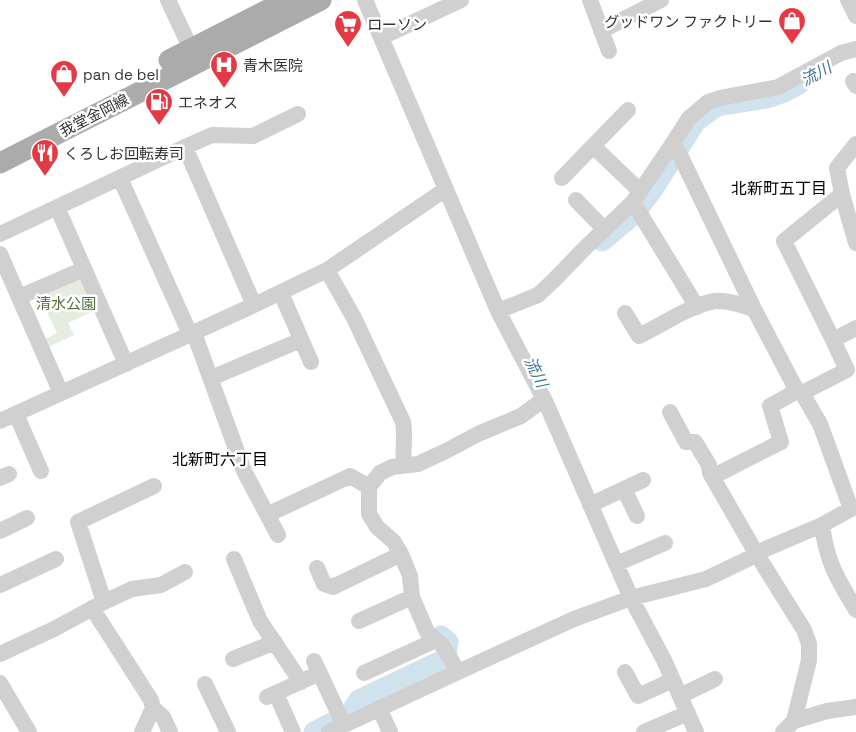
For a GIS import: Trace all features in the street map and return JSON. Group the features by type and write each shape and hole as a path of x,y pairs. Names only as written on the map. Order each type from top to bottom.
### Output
{"main road":[{"name":"我堂金岡線","path":"0,147 287,0"},
{"name":"我堂金岡線","path":"0,163 321,0"}],"street":[{"path":"168,0 191,49"},
{"path":"365,0 498,311 545,401 631,598 696,732"},
{"path":"382,37 461,0"},
{"path":"590,0 609,51"},
{"path":"601,31 661,0"},
{"path":"848,0 856,16"},
{"path":"498,311 538,294 604,229 637,203 677,149 689,118 708,102 778,87 841,53 856,49"},
{"path":"562,178 628,110"},
{"path":"0,234 212,135 253,136 298,114"},
{"path":"856,144 836,168 856,244"},
{"path":"593,146 637,203 697,306"},
{"path":"184,147 254,306"},
{"path":"293,732 272,697 301,682 317,667 339,723 379,708 455,666 574,619 631,598 706,580 756,554 822,525 854,507 820,424 799,392 754,309 677,149"},
{"path":"120,178 211,378 244,472 278,535"},
{"path":"0,421 254,306 328,270 446,189"},
{"path":"712,477 780,442 770,406 852,371 833,340 784,241 842,194"},
{"path":"576,200 604,229"},
{"path":"57,207 126,364"},
{"path":"0,254 61,393"},
{"path":"19,297 84,269"},
{"path":"328,270 354,318 403,422 405,434 402,454 404,465"},
{"path":"281,293 311,362"},
{"path":"625,313 639,336 697,306 716,301 736,303 754,309"},
{"path":"833,340 856,328"},
{"path":"211,378 301,340"},
{"path":"455,666 440,643 427,632 412,598 410,576 401,554 394,542 376,527 370,514 369,487 380,473 392,467 418,464 478,434 521,416 545,401"},
{"path":"670,412 686,442 695,442 709,465 712,477 756,554 804,630 808,644 809,660 788,726"},
{"path":"16,414 41,472"},
{"path":"271,513 350,476 369,487"},
{"path":"590,505 643,480"},
{"path":"154,486 78,522 98,605 151,700 153,708 163,717 170,732"},
{"path":"624,489 637,516"},
{"path":"0,531 27,518"},
{"path":"822,525 825,548 834,574 856,610"},
{"path":"616,564 665,543"},
{"path":"317,568 324,584 333,587 401,554"},
{"path":"234,558 260,621 301,682"},
{"path":"0,585 56,559"},
{"path":"0,654 132,589 161,585 185,572"},
{"path":"359,621 412,598"},
{"path":"233,659 275,642"},
{"path":"364,673 440,643"},
{"path":"625,672 638,696 715,680"},
{"path":"0,683 29,732"},
{"path":"205,684 228,732"},
{"path":"788,726 827,711 856,707"},
{"path":"142,732 153,708"},
{"path":"379,708 390,732"},
{"path":"644,732 688,713"}],"green space":[{"name":"清水公園","path":"81,278 96,310 68,323 74,335 46,348 43,340 57,333 39,295"}],"waterway":[{"name":"流川","path":"602,241 633,215 653,189 696,121 717,106 767,98 799,84"},
{"name":"流川","path":"314,732 350,714 359,700 445,659 448,642 441,636"}],"place":[{"name":"グッドワン ファクトリー","path":"792,45"},
{"name":"ローソン","path":"348,48"},
{"name":"青木医院","path":"224,89"},
{"name":"pan de bel","path":"64,98"},
{"name":"エネオス","path":"159,126"},
{"name":"くろしお回転寿司","path":"45,177"}],"district":[{"name":"北新町五丁目","path":"779,188"},
{"name":"北新町六丁目","path":"220,459"}]}
